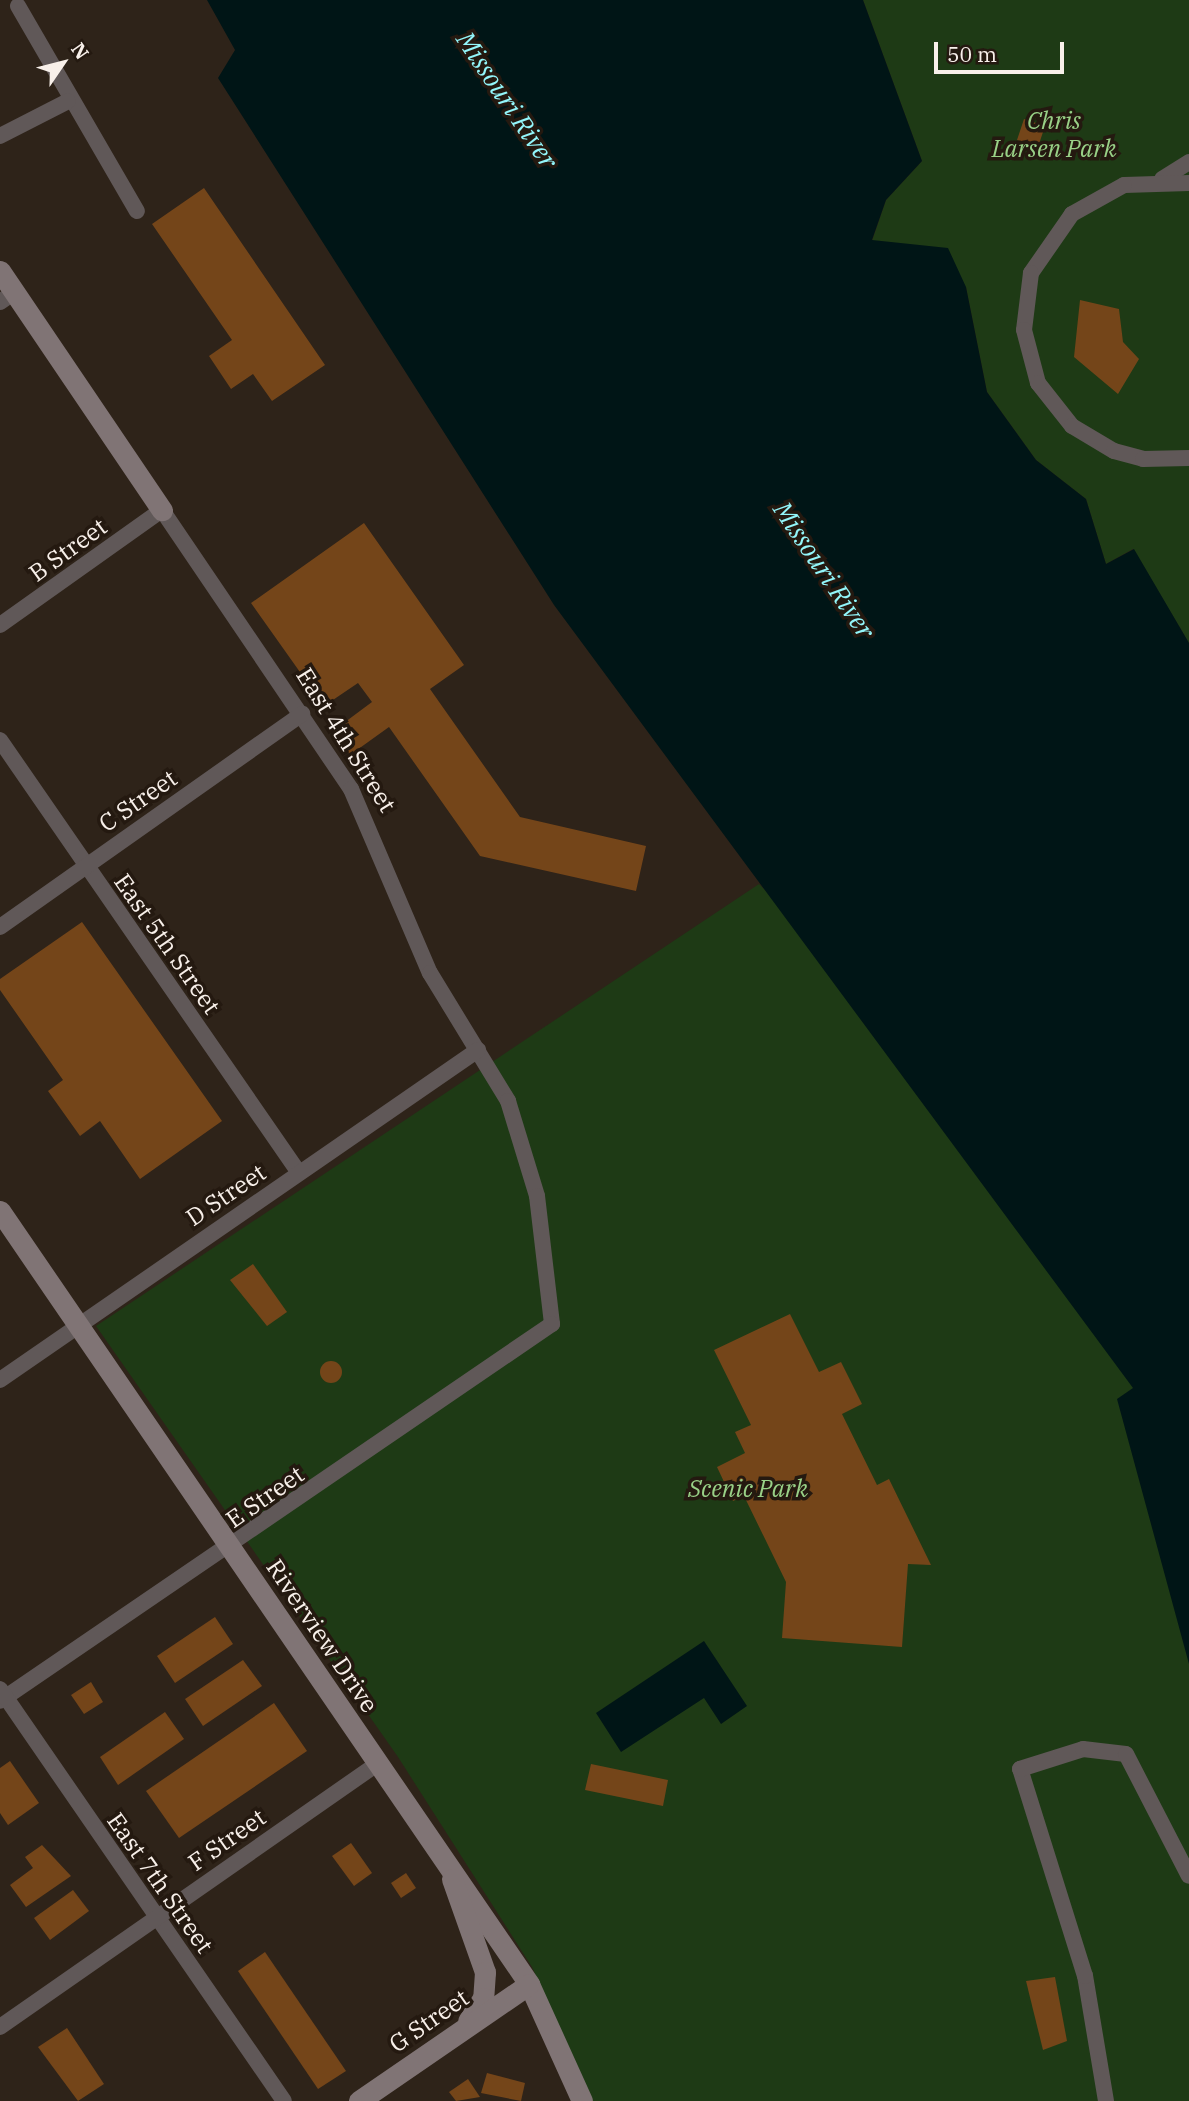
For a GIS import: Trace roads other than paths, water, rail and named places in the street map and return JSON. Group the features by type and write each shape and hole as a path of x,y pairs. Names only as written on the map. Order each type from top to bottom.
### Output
{"main road":[{"name":"East 4th Street","path":"0,271 7,297 162,510"},
{"name":"Riverview Drive","path":"0,1211 529,1984 582,2101"},
{"path":"449,1867 485,1972 483,1998 463,2029"},
{"name":"G Street","path":"359,2101 529,1984"}],"street":[{"path":"18,6 68,102 137,211"},
{"path":"0,136 68,102"},
{"path":"1189,162 1161,179 1104,192 1062,223 1031,273 1024,330 1038,383 1072,426 1114,451 1143,459 1189,458"},
{"path":"1161,179 1189,183"},
{"name":"B Street","path":"0,625 162,510"},
{"name":"East 4th Street","path":"162,510 302,714 369,820 430,973 478,1050 519,1124 539,1210 552,1324"},
{"name":"C Street","path":"0,927 302,714"},
{"name":"East 5th Street","path":"0,740 299,1172"},
{"name":"D Street","path":"0,1380 478,1050"},
{"name":"E Street","path":"2,1696 230,1548 552,1324"},
{"name":"East 7th Street","path":"2,1696 284,2101"},
{"path":"1106,2101 1082,1964 1020,1769 1083,1749 1126,1754 1189,1876"},
{"name":"F Street","path":"0,2028 377,1763"}],"water":[{"name":"Missouri River","path":"207,0 863,0 922,161 886,200 872,240 948,248 966,287 987,392 1036,460 1086,499 1106,564 1134,549 1189,643 1189,1664 1117,1399 1133,1388 554,605 218,78 235,50"},
{"path":"704,1641 747,1706 721,1724 704,1698 621,1752 596,1713"}],"park label":[{"name":"Chris Larsen Park","path":"1054,135"},
{"name":"Scenic Park","path":"748,1489"}]}
